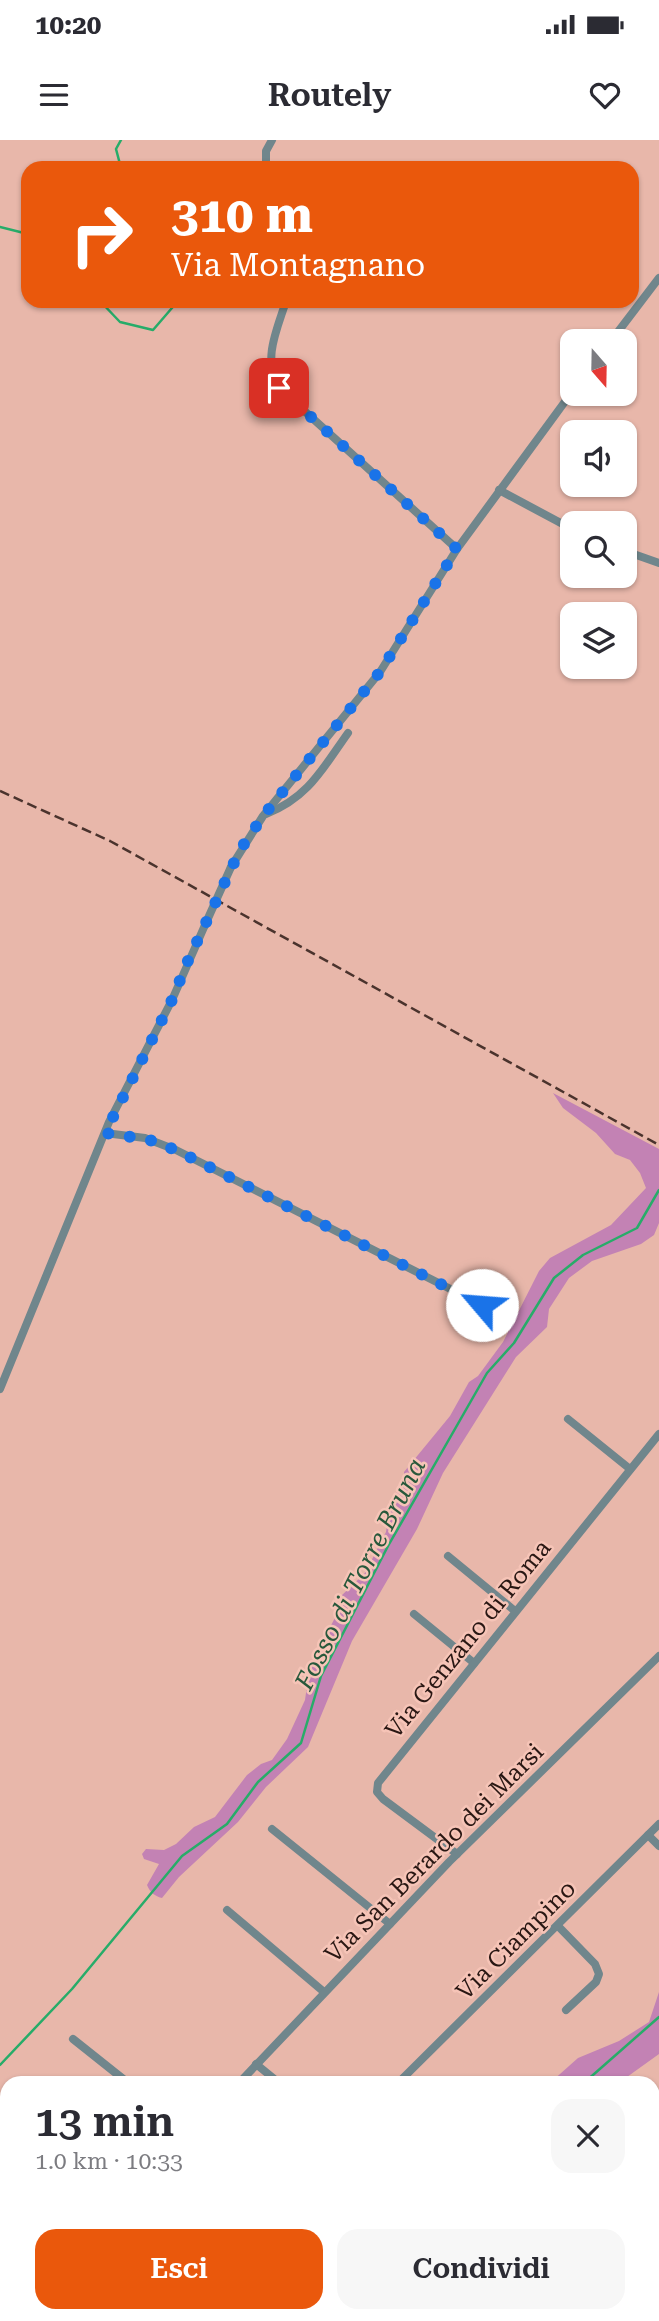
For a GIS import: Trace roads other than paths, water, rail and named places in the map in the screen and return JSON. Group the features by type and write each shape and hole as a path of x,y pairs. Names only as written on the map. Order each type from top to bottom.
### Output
{"street":[{"path":"266,161 266,151 272,140"},
{"path":"639,304 659,278"},
{"path":"284,308 271,351 272,372 279,388 457,549"},
{"path":"620,329 636,308"},
{"path":"0,1389 105,1133 172,1000 231,867 263,816 380,672 457,549 562,406"},
{"path":"499,490 560,523"},
{"path":"637,555 659,563"},
{"path":"263,816 289,804 306,791 348,733"},
{"path":"105,1133 150,1140 176,1150 482,1305"},
{"path":"568,1419 630,1469"},
{"name":"Via Genzano di Roma","path":"457,1854 386,1802 376,1788 659,1434"},
{"path":"448,1556 515,1611"},
{"path":"414,1614 474,1663"},
{"name":"Via San Berardo dei Marsi","path":"245,2076 457,1854 659,1656"},
{"name":"Via Ciampino","path":"405,2076 659,1825"},
{"path":"272,1829 390,1924"},
{"path":"648,1835 659,1846"},
{"path":"227,1910 324,1992"},
{"path":"558,1926 595,1965 599,1974 596,1982 566,2010"},
{"path":"73,2039 119,2076"},
{"path":"256,2064 271,2076"}],"waterway":[{"path":"119,161 116,149 121,140"},
{"path":"0,227 21,232"},
{"path":"107,308 120,322 153,330 172,308"},
{"name":"Fosso di Torre Bruna","path":"0,2065 72,1989 182,1856 227,1824 258,1782 301,1743 321,1676 388,1546 487,1373 514,1343 554,1278 583,1255 637,1228 659,1190"},
{"path":"592,2076 659,2017"}],"railway":[{"path":"0,791 110,841 659,1145"}]}
